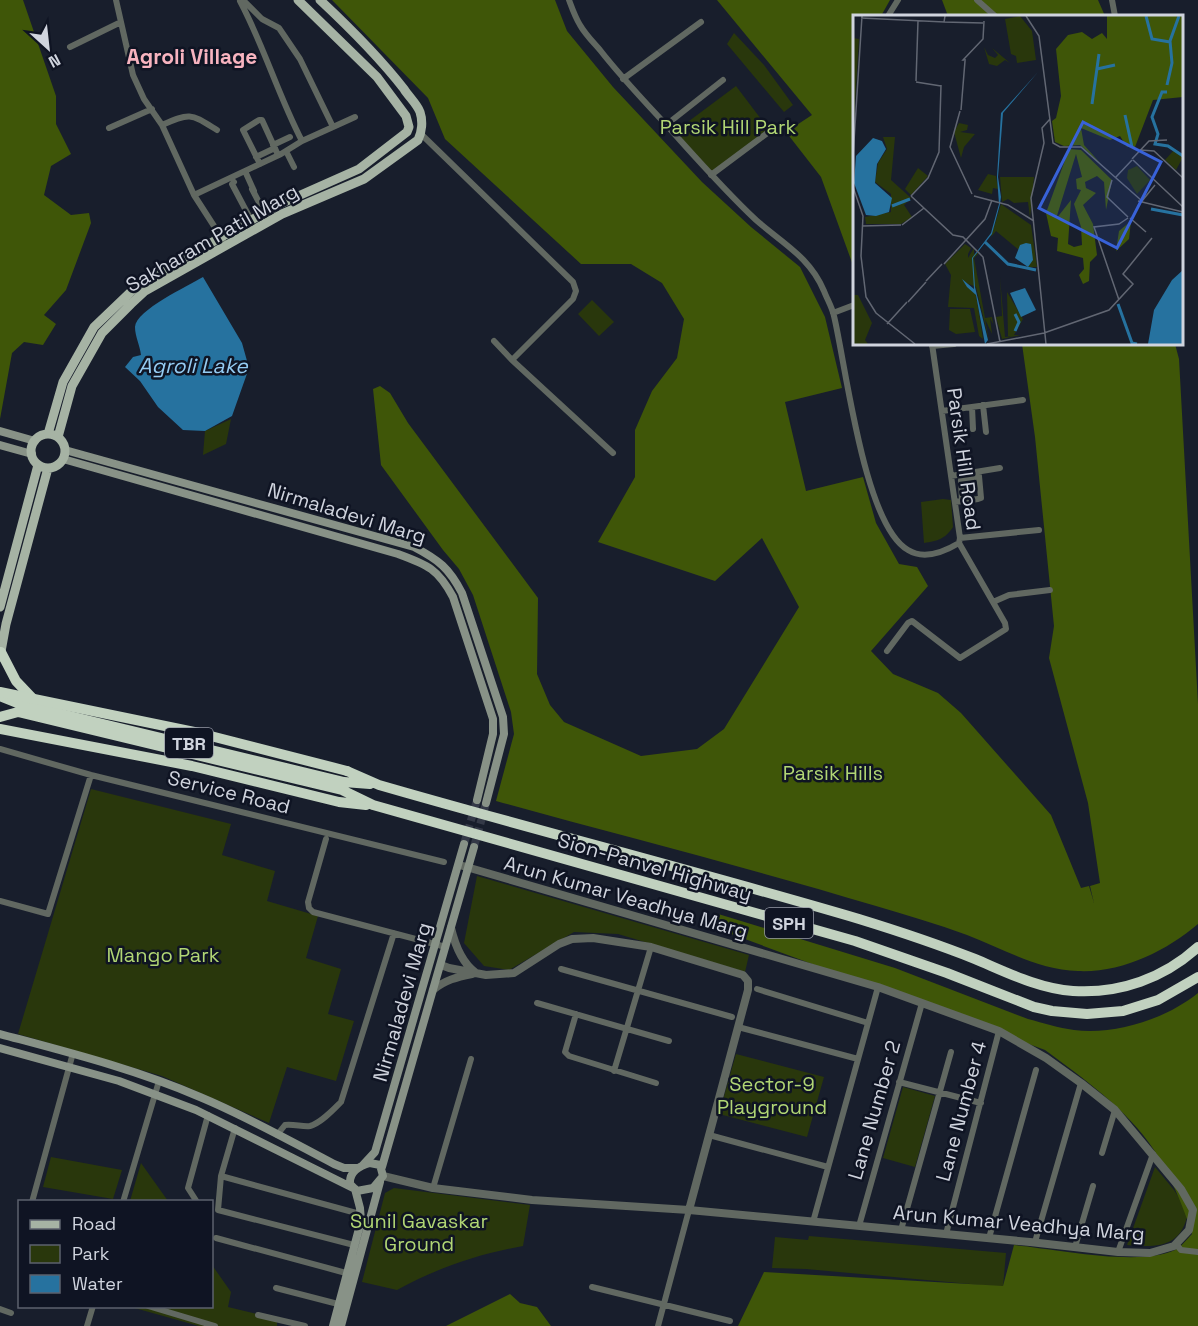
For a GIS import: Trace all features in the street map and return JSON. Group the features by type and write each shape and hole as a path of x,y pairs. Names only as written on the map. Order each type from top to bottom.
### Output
{"highway":[{"path":"1,655 20,687 50,711"},
{"name":"TBR","path":"0,694 50,711 344,782 379,785"},
{"name":"SPH","path":"0,694 199,733 347,771 379,785"},
{"name":"TBR","path":"0,717 18,712 183,751 342,790 373,806"},
{"name":"SPH","path":"0,729 192,766 339,802 373,806"},
{"name":"Sion-Panvel Highway","path":"379,785 860,920 1056,989 1095,991 1134,985 1163,972 1198,947"},
{"name":"Sion-Panvel Highway","path":"373,806 855,941 947,973 1034,1007 1052,1011 1087,1014 1123,1011 1158,1000 1198,977"}],"main road":[{"name":"Sakharam Patil Marg","path":"224,241 264,212 359,169 407,132 409,127 406,116 377,78 298,0"},
{"path":"320,0 388,69 418,108 422,120 421,134"},
{"name":"Sakharam Patil Marg","path":"53,436 63,382 94,327 140,283 298,206 364,179 413,145 421,134"},
{"path":"0,431 35,441"},
{"path":"32,454 35,441 41,436 53,436 64,445 64,454 57,465 43,466"},
{"path":"0,445 32,454 43,466"},
{"name":"Nirmaladevi Marg","path":"64,454 398,554 432,568 445,582 453,597 494,726 477,800"},
{"name":"Nirmaladevi Marg","path":"64,454 414,547 439,560 453,576 462,593 503,717 504,734 486,803"},
{"path":"0,607 43,466"},
{"path":"1,655 6,624 43,466"},
{"path":"494,726 504,726"},
{"name":"Nirmaladevi Marg","path":"360,1167 375,1152 464,844"},
{"name":"Nirmaladevi Marg","path":"341,1326 474,847"},
{"path":"0,1049 69,1066 155,1094 208,1115 354,1189 366,1190 382,1175 376,1163 344,1168 202,1097 159,1081 73,1053 2,1034"},
{"path":"333,1326 361,1221 350,1179 360,1167"}],"street":[{"path":"116,0 133,75 144,99 162,125 194,195 224,241"},
{"path":"241,0 262,19 279,28 300,59 333,127"},
{"path":"241,0 280,96 302,141"},
{"name":"Parsik Hill Road","path":"569,0 580,25 623,79 711,175 757,220 790,245 807,262 819,279 833,313 865,469 881,512 893,534 904,549 918,554 932,554 960,541 932,345"},
{"path":"889,15 898,0"},
{"path":"977,0 994,15"},
{"path":"1112,0 1115,15"},
{"path":"70,47 121,22"},
{"path":"623,79 701,22"},
{"path":"666,125 723,80"},
{"path":"110,128 152,109"},
{"path":"162,125 188,115 217,130"},
{"path":"194,195 355,117"},
{"path":"260,164 243,130 259,120 262,120 278,155"},
{"path":"711,175 770,131"},
{"path":"421,134 573,282 576,291 573,299 512,360"},
{"path":"256,157 290,137"},
{"path":"285,151 294,167"},
{"path":"245,171 264,212"},
{"path":"234,182 232,184 251,220"},
{"path":"833,313 853,307"},
{"path":"494,341 613,453"},
{"path":"942,411 1023,400"},
{"path":"983,406 986,432"},
{"path":"972,408 974,429"},
{"path":"962,501 961,480 1000,468"},
{"path":"951,476 979,474"},
{"path":"955,502 981,498 979,474"},
{"path":"886,651 912,621 957,657 964,657 1006,629 1005,623 960,541 1039,530"},
{"path":"993,602 1009,596 1050,590"},
{"name":"Service Road","path":"0,749 8,749 91,775 444,862"},
{"path":"0,901 48,914 91,775"},
{"path":"326,839 308,902 313,912 446,947"},
{"name":"Arun Kumar Veadhya Marg","path":"382,1175 433,1188 531,1200 689,1210 1035,1242 1118,1252 1150,1252 1176,1244 1190,1230 1193,1210 1181,1190 1115,1110 1046,1058 999,1031 878,987 458,865"},
{"path":"451,928 461,955 470,969 477,974"},
{"path":"277,1135 285,1125 311,1126 327,1117 341,1102 394,933"},
{"path":"441,965 477,974 514,973 546,951 572,939 593,938 651,947 743,975 748,981 748,990 658,1326"},
{"path":"614,1071 651,947"},
{"path":"561,969 732,1017"},
{"path":"433,990 453,978 477,974"},
{"path":"813,1222 878,987"},
{"path":"758,989 868,1023"},
{"path":"537,1003 669,1041"},
{"name":"Lane Number 2","path":"859,1226 922,1003"},
{"path":"576,1014 566,1054 656,1083"},
{"path":"738,1027 858,1059"},
{"name":"Lane Number 4","path":"946,1234 999,1031"},
{"path":"0,1049 2,1034"},
{"path":"902,1230 951,1052"},
{"path":"33,1200 73,1053"},
{"path":"433,1188 471,1059"},
{"path":"989,1238 1036,1070"},
{"path":"124,1200 159,1081"},
{"path":"899,1082 981,1103"},
{"path":"1035,1242 1082,1083"},
{"path":"1102,1153 1115,1110"},
{"path":"195,1200 188,1188 208,1115"},
{"path":"235,1128 221,1176 218,1210 354,1245"},
{"path":"709,1135 828,1167"},
{"path":"1118,1252 1153,1155"},
{"path":"221,1176 360,1214"},
{"path":"1075,1247 1093,1186"},
{"path":"216,1238 346,1273"},
{"path":"1176,1244 1181,1250 1198,1252"},
{"path":"592,1287 729,1321"},
{"path":"276,1288 338,1304"},
{"path":"92,1308 88,1325 96,1326"},
{"path":"155,1308 214,1326"},
{"path":"0,1309 11,1312"},
{"path":"258,1315 305,1326"}],"green space":[{"path":"0,0 23,0 56,96 56,124 71,154 51,166 44,195 71,215 89,213 91,223 66,290 44,315 56,324 43,345 24,342 12,353 0,419"},
{"name":"Parsik Hills","path":"332,0 555,0 567,31 613,87 702,182 751,227 800,267 825,317 842,388 785,402 806,491 863,477 876,523 899,564 917,567 928,586 871,651 893,674 938,693 961,713 1051,815 1081,888 1089,886 1094,903 1090,886 1100,883 1088,803 1049,658 1054,626 1035,437 1022,345 1175,345 1179,359 1198,704 1198,924 1158,951 1127,964 1094,971 1063,970 1035,963 967,935 876,906 496,801 514,734 511,712 473,595 459,569 381,465 373,389 380,386 390,393 408,423 538,598 537,674 550,705 564,722 641,756 697,749 724,729 799,607 762,538 715,581 598,542 635,477 635,430 652,391 677,358 684,319 662,283 631,264 581,264 445,139 428,98"},
{"path":"717,0 890,0 882,15 853,15 853,265 821,177 786,132 812,115"},
{"path":"942,0 1098,0 1105,15 948,15"},
{"path":"734,33 764,65 793,105 784,112 727,44"},
{"name":"Parsik Hill Park","path":"736,86 770,131 711,175 673,133"},
{"path":"592,300 614,322 599,336 578,314"},
{"path":"231,419 226,444 203,455 205,431"},
{"path":"951,500 953,527 941,539 924,543 921,502"},
{"name":"Mango Park","path":"91,789 231,824 222,855 275,871 267,901 318,916 306,958 341,969 328,1014 354,1021 336,1081 287,1067 269,1123 162,1076 18,1034"},
{"path":"477,876 749,955 745,972 618,934 574,932 509,970 484,966 464,943"},
{"path":"715,913 895,968 1028,1019 1068,1029 1107,1030 1140,1023 1171,1010 1198,993 1198,1326 738,1326 764,1272 1003,1286 1014,1245 1097,1255 1141,1257 1160,1255 1175,1250 1192,1234 1171,1180 1143,1135 1118,1108 1045,1050 715,928"},
{"name":"Sector-9 Playground","path":"736,1054 824,1077 807,1137 719,1114"},
{"path":"903,1087 935,1096 915,1167 883,1158"},
{"path":"51,1157 122,1170 113,1199 43,1187"},
{"path":"141,1163 167,1200 130,1200"},
{"path":"1155,1167 1188,1212 1185,1224 1174,1239 1167,1243 1149,1246 1127,1245"},
{"name":"Sunil Gavaskar Ground","path":"394,1188 530,1205 523,1246 458,1263 397,1290 362,1282 385,1193"},
{"path":"809,1236 1006,1253 1003,1287 772,1268 775,1237 808,1240"},
{"path":"213,1266 231,1292 228,1307 277,1319 277,1326 199,1326 135,1308 213,1308"},
{"path":"510,1294 520,1303 537,1307 551,1326 446,1326"}],"water":[{"name":"Agroli Lake","path":"203,277 242,343 249,368 232,416 205,431 183,430 158,407 140,381 125,367 133,357 141,355 135,327 144,313"}],"tunnel":[{"path":"464,844 477,800"},
{"path":"474,847 486,803"}],"district":[{"name":"Agroli Village","path":"192,56"}]}
